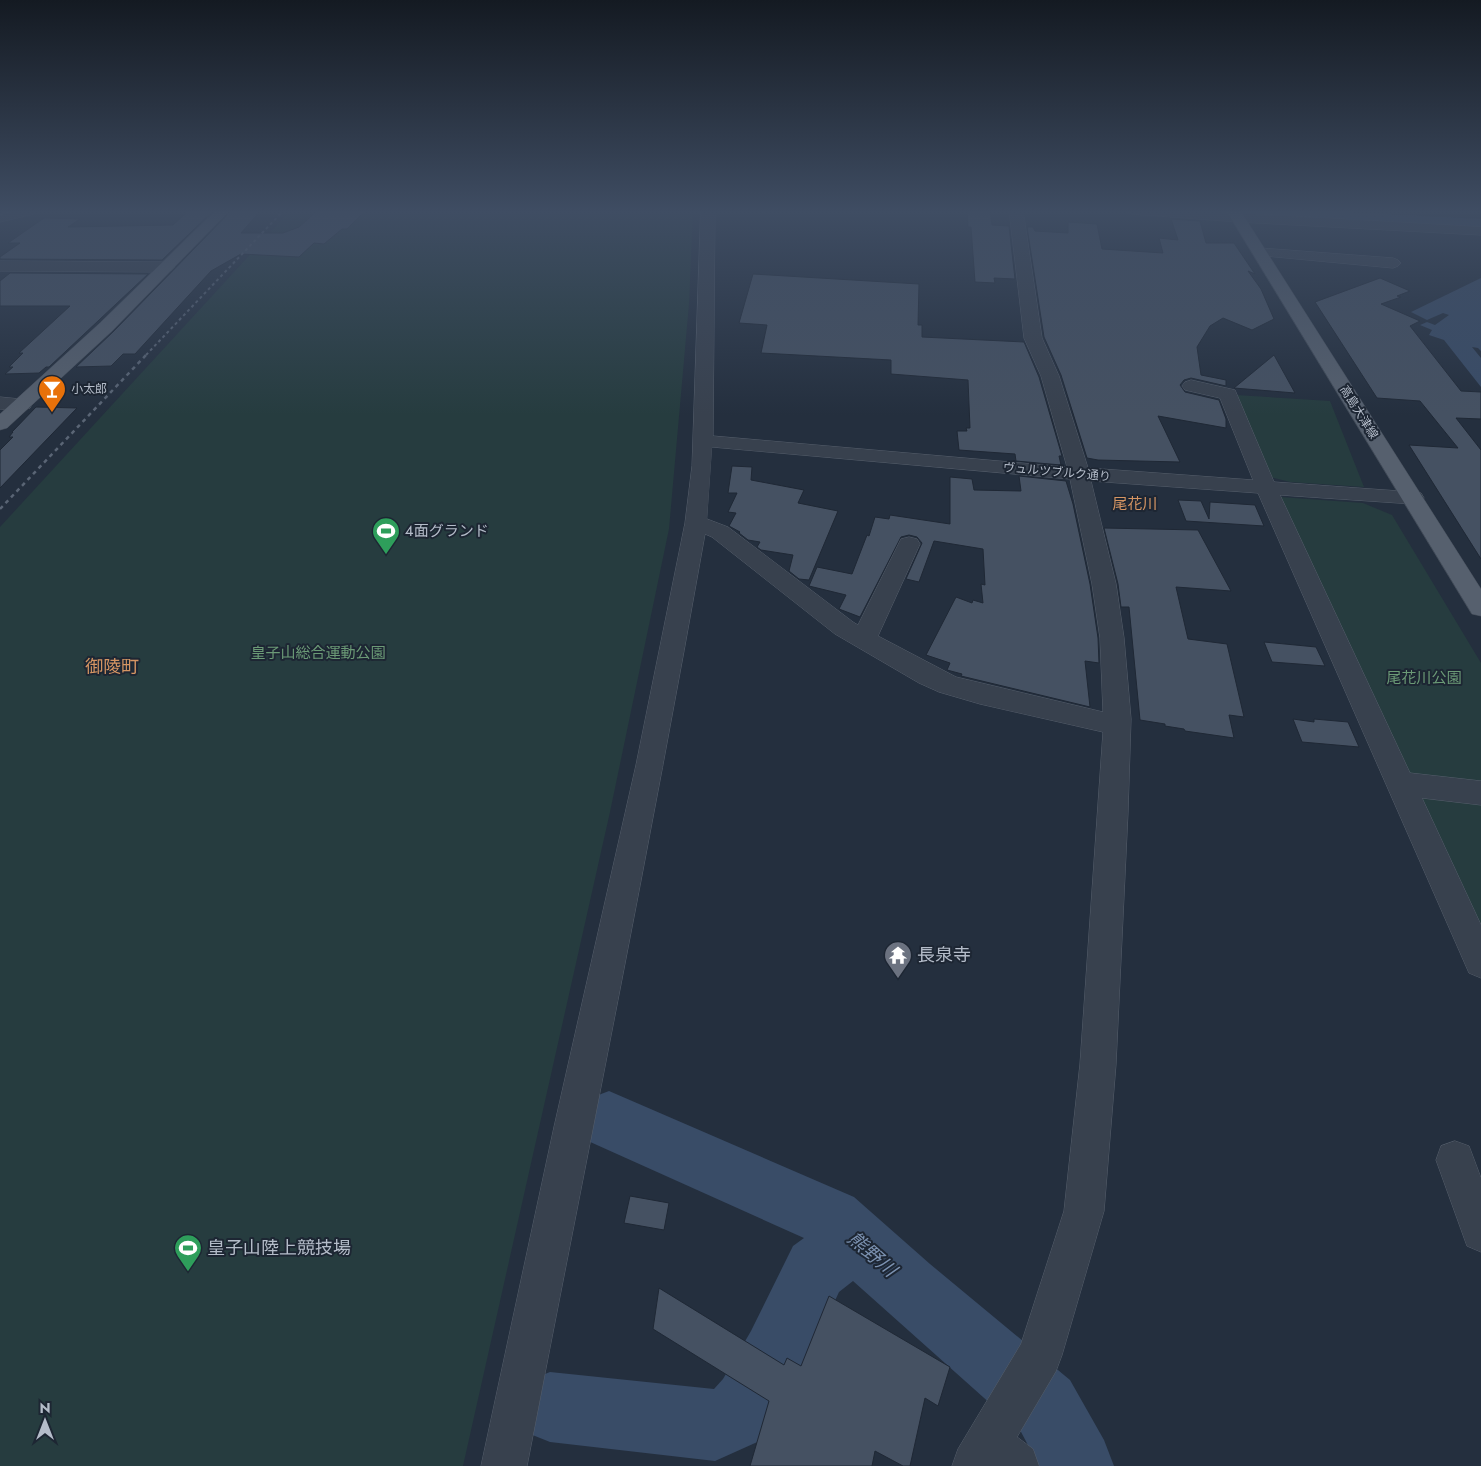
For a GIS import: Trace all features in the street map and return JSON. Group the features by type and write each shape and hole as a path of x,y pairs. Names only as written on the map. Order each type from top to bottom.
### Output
{"main road":[{"path":"0,424 73,359 156,278"},
{"name":"高島大津線","path":"1276,278 1481,608"}],"street":[{"path":"504,1466 650,765 696,523 702,466 706,278"},
{"path":"993,1458 1022,1385 1040,1355 1084,1211 1098,1064 1113,812 1116,725 1112,638 1104,584 1079,474 1050,376 1034,338 1026,278"},
{"path":"1191,386 1228,394 1266,487 1481,962"},
{"path":"0,403 23,404"},
{"name":"ヴュルツブルク通り","path":"702,441 1079,474 1413,498"},
{"path":"696,523 720,532 828,618 928,676 948,685 980,694 1116,725"},
{"path":"864,639 909,544"},
{"path":"1402,784 1481,793"},
{"path":"1455,1160 1481,1232"}],"green space":[{"name":"皇子山総合運動公園","path":"228,278 690,278 669,529 610,812 463,1466 0,1466 0,527"},
{"path":"1236,395 1330,401 1364,487 1290,482 1270,477"},
{"name":"尾花川公園","path":"1280,497 1363,503 1392,515 1481,663 1481,936"}],"water":[{"path":"1481,278 1481,351 1478,348 1472,347 1481,358 1481,387 1444,340 1429,335 1432,330 1420,325 1427,322 1435,325 1449,315 1443,313 1427,320 1411,312"}],"building":[{"path":"3,278 143,278 49,367 46,367 39,373 5,374 13,367 9,367 23,353 19,353 70,306 0,306 0,281"},
{"path":"165,278 204,278 135,354 123,354 111,366 76,367"},
{"path":"752,278 826,278 919,284 918,325 922,325 922,337 1024,342 1039,377 1062,456 1059,456 1061,465 1016,461 1015,454 959,450 957,431 967,431 966,428 970,428 968,380 891,374 891,360 761,353 767,325 739,323"},
{"path":"975,278 994,278 995,283 975,282"},
{"path":"1035,278 1253,278 1261,289 1274,319 1252,330 1223,318 1210,326 1197,347 1201,375 1226,380 1226,386 1191,378 1184,380 1180,385 1185,392 1219,400 1226,419 1226,428 1158,416 1180,462 1098,460 1087,458 1061,375 1044,337"},
{"path":"1379,278 1410,291 1397,296 1401,297 1381,304 1420,321 1410,326 1461,391 1481,392 1481,419 1456,418 1481,450 1481,559 1409,445 1458,448 1420,401 1377,398 1315,302"},
{"path":"1274,355 1295,393 1234,388"},
{"path":"36,407 77,408 0,488 0,450 13,437 9,437 12,432"},
{"path":"732,466 752,467 751,480 804,490 798,503 838,511 809,580 799,579 789,571 793,555 761,550 757,547 760,542 748,540 740,532 729,526 736,513 728,512 737,493 728,493"},
{"path":"1019,476 1066,481 1073,504 1090,584 1098,638 1099,663 1085,661 1090,707 961,676 962,674 947,670 950,663 926,655 956,597 972,603 973,600 983,603 981,584 985,585 983,549 934,541 919,582 906,579 922,543 917,537 909,535 901,537 860,617 839,609 846,595 809,586 817,567 852,574 867,535 869,536 875,517 889,519 890,515 950,524 950,477 972,479 974,490 1021,491"},
{"path":"1178,500 1201,501 1209,519 1210,502 1255,505 1264,526 1186,521"},
{"path":"1104,528 1198,530 1231,591 1176,587 1188,639 1227,644 1244,717 1229,715 1234,738 1185,731 1184,729 1165,726 1165,724 1140,720 1129,607 1121,607 1118,584"},
{"path":"1264,642 1316,647 1325,666 1272,662"},
{"path":"1293,719 1314,722 1314,719 1348,722 1359,747 1302,742"},
{"path":"630,1196 669,1203 664,1230 624,1223"},
{"path":"659,1288 784,1365 787,1358 801,1366 829,1296 950,1367 938,1406 925,1398 910,1466 903,1466 875,1451 872,1466 750,1466 769,1401 653,1329"}],"waterway":[{"name":"熊野川","path":"609,1120 832,1219 854,1239"},
{"path":"550,1407 715,1426 739,1414 748,1404 775,1355 816,1269 854,1239"},
{"name":"熊野川","path":"854,1239 1045,1405 1078,1466"}],"railway":[{"path":"146,355 219,278"},
{"path":"0,509 147,354"}],"place":[{"name":"小太郎","path":"52,413"},
{"name":"４面グランド","path":"386,555"},
{"name":"長泉寺","path":"898,979"},
{"name":"皇子山陸上競技場","path":"188,1272"}],"district":[{"name":"尾花川","path":"1135,504"},
{"name":"御陵町","path":"112,667"}]}
